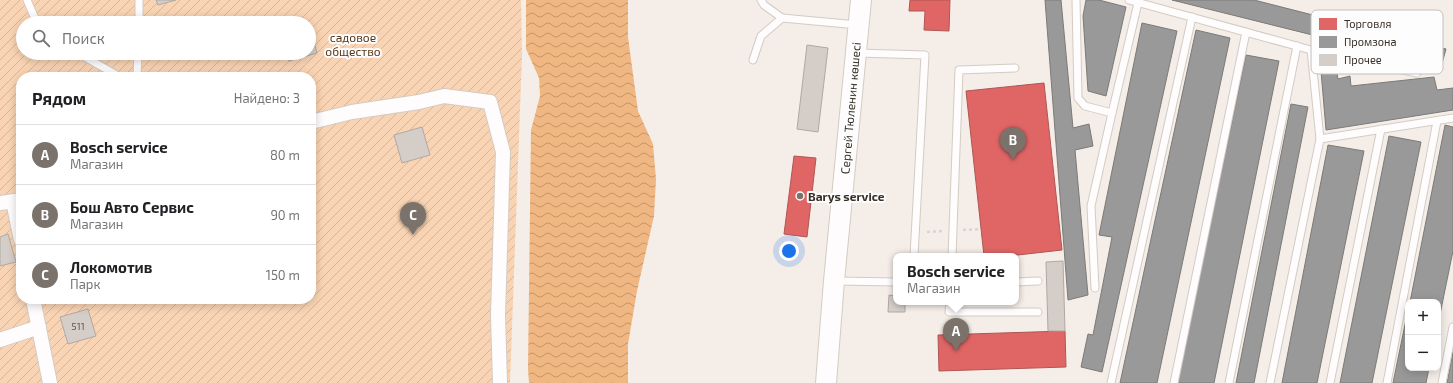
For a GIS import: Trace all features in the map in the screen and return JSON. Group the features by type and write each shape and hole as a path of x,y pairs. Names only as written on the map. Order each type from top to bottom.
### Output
{"main road":[{"name":"Сергей Тюленин көшесі","path":"826,383 834,281 861,0"}],"street":[{"path":"316,121 352,112 419,102 444,96 490,102 503,152 498,315 500,383"},
{"path":"11,201 16,220"},
{"path":"34,304 50,383"},
{"path":"0,340 39,328"}],"lane":[{"path":"27,0 34,16"},
{"path":"139,0 139,16"},
{"path":"761,0 764,5 782,18 858,25"},
{"path":"1076,0 1078,98 1085,106 1112,113"},
{"path":"1129,0 1311,50"},
{"path":"1095,288 1091,206 1138,2"},
{"path":"1111,383 1192,17"},
{"path":"753,60 761,36 782,18"},
{"path":"1174,383 1246,32"},
{"path":"1230,383 1297,46"},
{"path":"856,53 925,55 914,253"},
{"path":"90,60 111,72"},
{"path":"137,72 138,60"},
{"path":"952,253 959,70 1015,68"},
{"path":"1270,383 1320,139 1313,74"},
{"path":"1320,139 1453,118"},
{"path":"1387,383 1437,121"},
{"path":"1330,383 1381,129"},
{"path":"834,281 893,282"},
{"path":"1019,282 1038,281"},
{"path":"950,305 949,312 1038,312"},
{"path":"1442,383 1453,328"}],"green space":[{"name":"садовое общество","path":"0,0 521,0 522,55 510,383 0,383"}],"water":[{"path":"526,0 628,0 628,37 638,111 653,144 656,179 654,216 637,291 628,344 628,383 529,383 531,130 540,96 539,78 526,49"}],"building: Торговля":[{"path":"910,0 950,0 949,31 924,30 925,11 909,11"},
{"path":"1044,83 1062,250 1019,255 1019,253 984,253 966,91"},
{"name":"Barys service","path":"794,156 816,158 807,237 784,234"},
{"path":"1065,331 1066,367 939,371 938,335"}],"building: Промзона":[{"path":"1045,0 1061,0 1073,128 1089,124 1093,146 1075,150 1088,295 1068,300"},
{"path":"1086,0 1099,0 1126,7 1106,96 1088,91 1083,16"},
{"path":"1172,0 1254,0 1311,15 1311,35"},
{"path":"1142,23 1177,31 1102,372 1081,367 1088,334 1093,335 1112,237 1099,235"},
{"path":"1196,30 1230,38 1157,383 1120,383"},
{"path":"1443,48 1446,49 1443,60"},
{"path":"1246,55 1279,61 1214,383 1177,383"},
{"path":"1321,74 1337,74 1338,79 1350,76 1351,86 1434,77 1437,90 1453,88 1453,110 1326,130"},
{"path":"1291,104 1308,107 1254,383 1236,383"},
{"path":"1445,125 1453,127 1453,251 1441,309 1441,299 1411,299"},
{"path":"1389,136 1421,142 1372,383 1340,383"},
{"path":"1328,145 1364,151 1317,383 1282,383"},
{"path":"1405,325 1405,371 1428,371 1426,383 1393,383"},
{"path":"1453,352 1453,383 1447,383"}],"building: Прочее":[{"path":"156,0 176,0 158,5"},
{"path":"807,45 828,48 818,132 797,129"},
{"path":"422,127 430,155 402,163 394,135"},
{"path":"8,234 16,262 0,266 0,237"},
{"path":"1063,261 1065,331 1048,331 1046,262"},
{"path":"889,295 893,296 893,305 905,305 905,312 888,312"},
{"path":"88,309 96,336 68,344 60,317"}],"place":[{"name":"Бош Авто Сервис","path":"1013,160"},
{"name":"Barys service","path":"800,196"},
{"name":"Локомотив","path":"413,235"},
{"name":"Bosch service","path":"956,351"}]}
